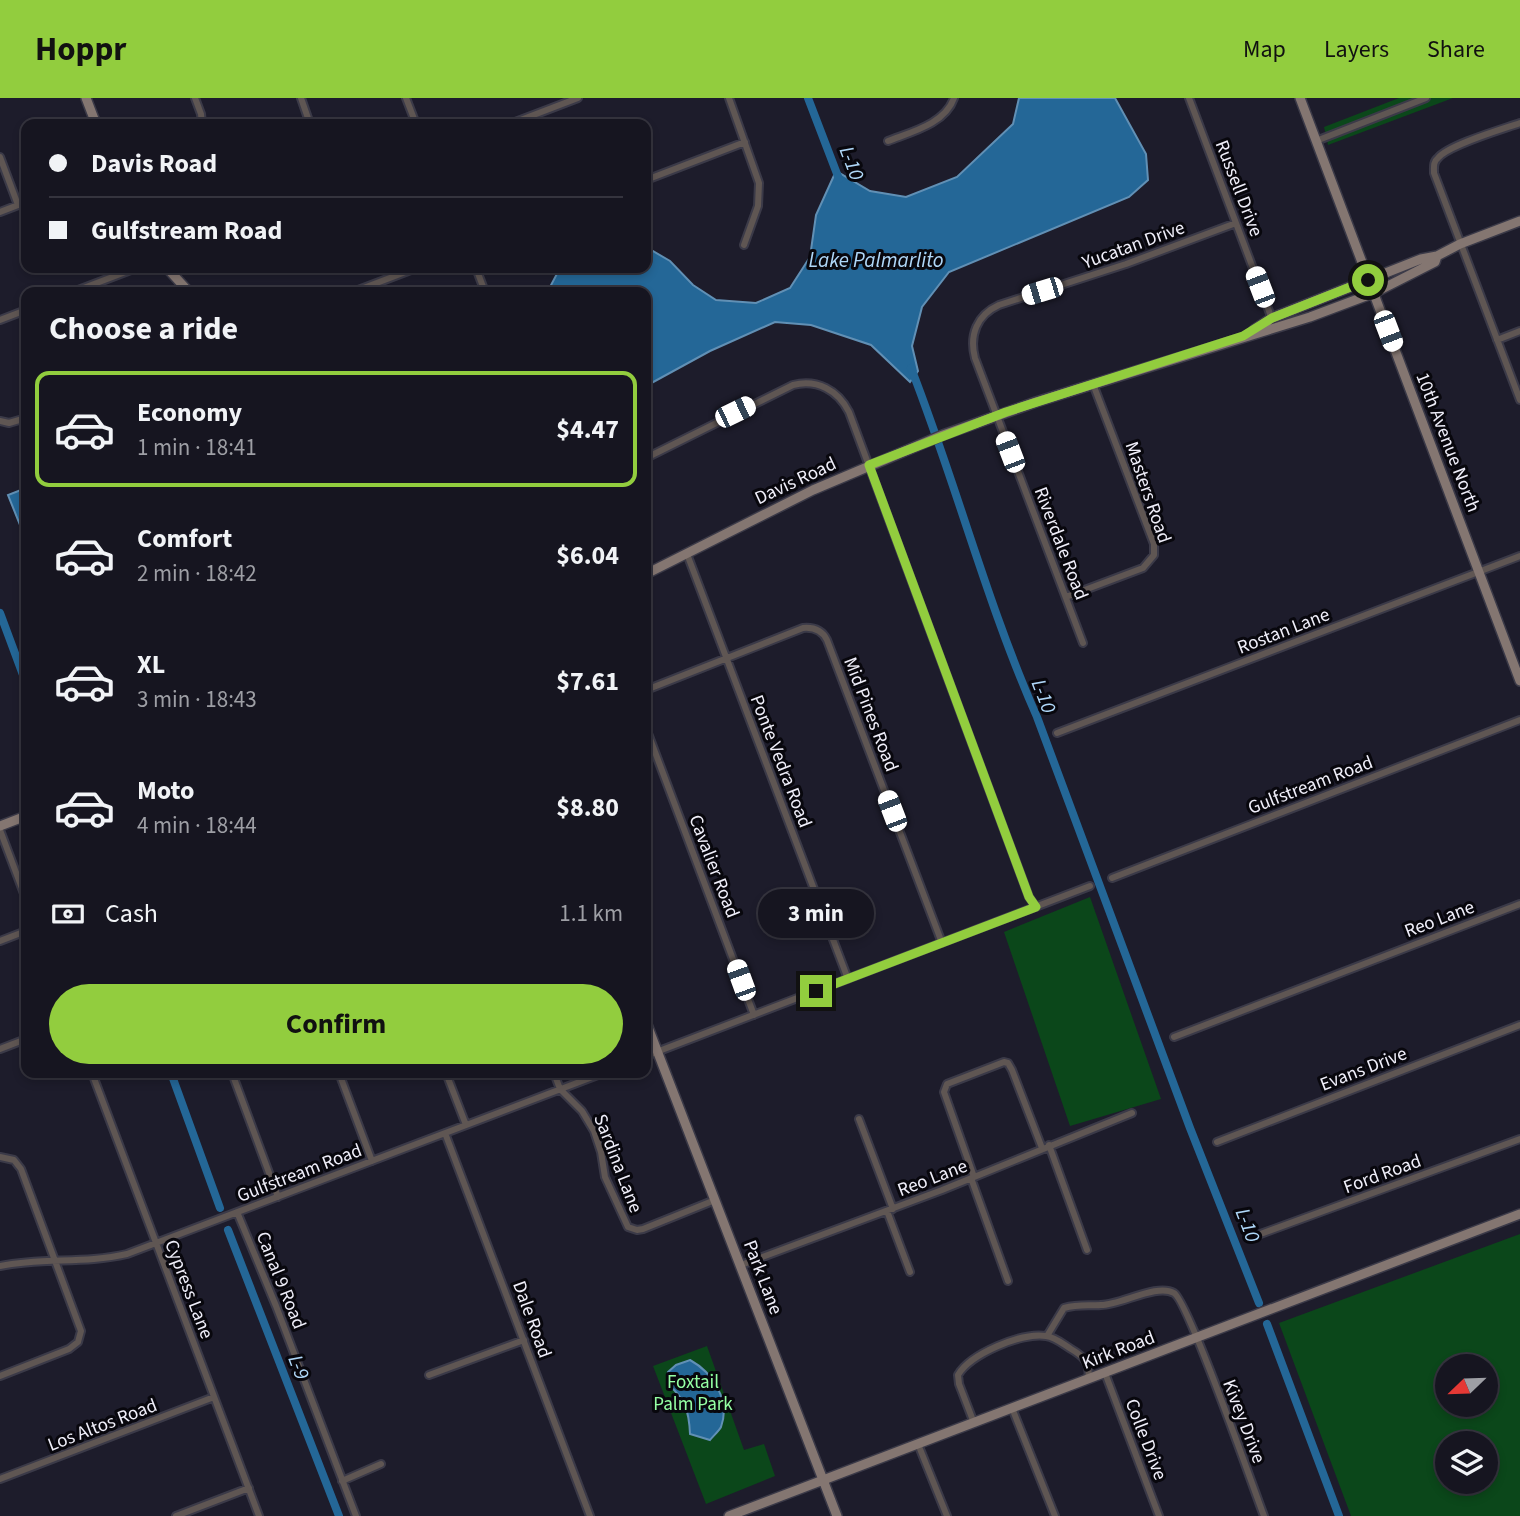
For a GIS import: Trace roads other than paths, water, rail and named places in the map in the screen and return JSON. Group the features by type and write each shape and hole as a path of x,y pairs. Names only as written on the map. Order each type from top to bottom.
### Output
{"street":[{"path":"86,98 94,119"},
{"path":"195,98 202,119"},
{"path":"301,98 308,119"},
{"path":"406,98 414,119"},
{"path":"521,119 562,101 578,98"},
{"path":"729,98 756,172 759,195 755,217 744,245"},
{"path":"888,141 937,120 946,112 954,98"},
{"name":"Russell Drive","path":"1189,98 1276,328"},
{"name":"10th Avenue North","path":"1300,98 1520,681"},
{"path":"1317,141 1426,98"},
{"path":"1520,123 1449,150 1435,160 1434,173 1520,400"},
{"path":"651,178 745,142"},
{"path":"0,158 18,205"},
{"path":"0,212 21,204"},
{"name":"Davis Road","path":"1243,336 1272,318 1421,259 1437,256 1460,244 1520,221"},
{"name":"Yucatan Drive","path":"997,415 973,347 976,326 990,310 1236,223"},
{"name":"Davis Road","path":"651,572 765,513 869,465 943,435 1093,384 1276,328 1374,293 1435,262 1437,256"},
{"path":"86,287 123,273"},
{"path":"172,273 185,287"},
{"path":"366,287 403,273"},
{"path":"0,320 21,312"},
{"path":"1497,340 1520,331"},
{"path":"651,455 793,385 809,383 826,387 843,402 869,465 1029,897 1036,907"},
{"name":"Masters Road","path":"1066,597 1143,568 1152,561 1154,555 1154,544 1093,384"},
{"name":"Riverdale Road","path":"997,415 1083,643"},
{"path":"0,421 9,423 21,419"},
{"name":"Ponte Vedra Road","path":"687,554 848,979"},
{"name":"Rostan Lane","path":"1057,733 1520,556"},
{"name":"Mid Pines Road","path":"727,658 803,628 815,628 824,635 942,943"},
{"path":"651,688 727,658"},
{"name":"Gulfstream Road","path":"1112,878 1520,720"},
{"name":"Cavalier Road","path":"651,741 754,1015"},
{"path":"21,818 0,828 21,885"},
{"path":"651,1054 1090,886"},
{"name":"Reo Lane","path":"1174,1037 1520,905"},
{"path":"0,941 21,933"},
{"name":"Evans Drive","path":"1217,1142 1520,1025"},
{"name":"Park Lane","path":"651,1036 837,1516"},
{"path":"0,1049 21,1041"},
{"path":"1008,1281 944,1092 947,1084 1004,1062 1008,1063 1042,1148"},
{"name":"Cypress Lane","path":"94,1078 259,1516"},
{"path":"234,1078 278,1197"},
{"path":"341,1078 372,1161"},
{"path":"448,1078 466,1125"},
{"path":"556,1078 560,1089"},
{"name":"Gulfstream Road","path":"0,1266 21,1262 107,1259 156,1243 590,1078"},
{"name":"Sardina Lane","path":"560,1089 575,1104 594,1131 605,1177 628,1227 643,1229 715,1200"},
{"name":"Reo Lane","path":"741,1265 890,1210 1132,1113"},
{"path":"859,1119 910,1272"},
{"name":"Dale Road","path":"445,1133 590,1516"},
{"name":"Ford Road","path":"1255,1236 1520,1139"},
{"path":"1049,1145 1087,1250"},
{"path":"0,1157 14,1160 21,1169 81,1331 78,1342 69,1349 0,1376"},
{"name":"Canal 9 Road","path":"237,1212 356,1516"},
{"name":"Kirk Road","path":"729,1516 1520,1214"},
{"name":"Kivey Drive","path":"1048,1336 1064,1308 1082,1304 1107,1304 1162,1290 1172,1292 1180,1299 1264,1516"},
{"path":"974,1423 958,1379 966,1364 977,1356 1014,1341 1028,1336 1048,1336 1084,1358 1088,1367 1088,1379"},
{"path":"429,1375 524,1339"},
{"name":"Colle Drive","path":"1105,1373 1159,1516"},
{"name":"Los Altos Road","path":"0,1479 215,1397"},
{"path":"1012,1408 1055,1516"},
{"path":"918,1444 947,1516"},
{"path":"342,1481 381,1464"},
{"path":"176,1516 249,1488"}],"water":[{"name":"Lake Palmarlito","path":"1019,98 1115,98 1146,154 1148,180 1129,197 949,272 922,307 912,346 918,371 910,382 871,345 811,325 775,322 710,351 651,383 651,287 550,287 557,273 651,273 651,250 670,261 693,285 716,300 756,303 790,288 810,257 816,215 836,171 870,191 906,197 957,177 1013,124"},
{"path":"21,490 21,528 8,495"},
{"path":"690,1360 712,1379 721,1397 721,1427 710,1440 690,1434 685,1406 667,1383 668,1372 676,1365"}],"waterway":[{"name":"L-10","path":"808,98 839,179"},
{"name":"L-10","path":"911,368 1019,674 1259,1303"},
{"name":"L-9","path":"0,613 21,670"},
{"name":"L-9","path":"173,1078 220,1208"},
{"name":"L-9","path":"228,1230 339,1516"},
{"name":"L-10","path":"1267,1324 1339,1516"}],"park label":[{"name":"Foxtail Palm Park","path":"693,1392"}]}
